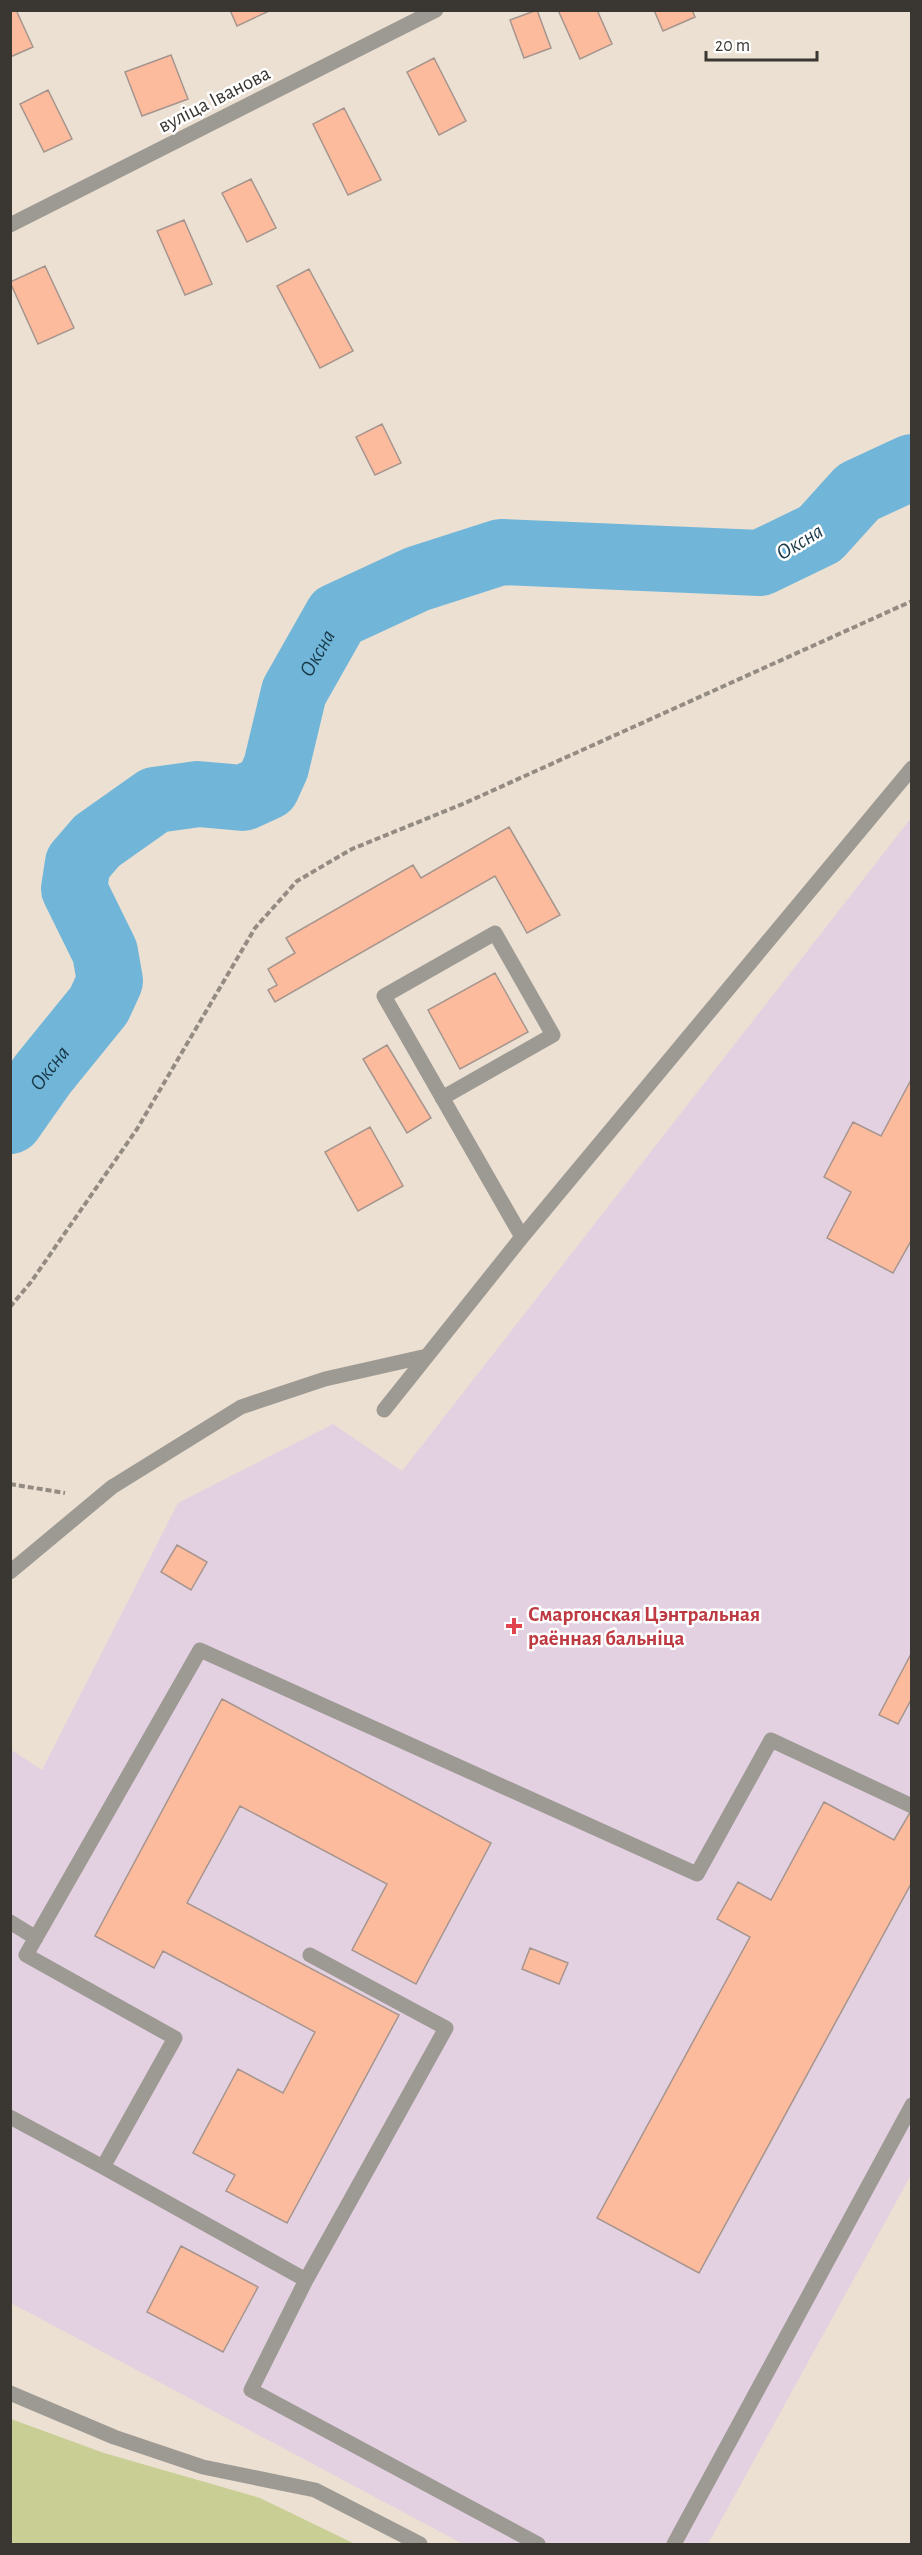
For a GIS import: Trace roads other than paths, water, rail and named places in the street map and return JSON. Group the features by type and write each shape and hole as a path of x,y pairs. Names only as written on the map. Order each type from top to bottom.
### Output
{"street":[{"name":"вуліца Іванова","path":"10,225 436,10"},
{"path":"384,1410 522,1237 912,768"},
{"path":"442,1098 553,1035 495,933 384,996 442,1098 522,1237"},
{"path":"10,1572 112,1487 241,1407 325,1379 427,1356"},
{"path":"103,2167 175,2038 26,1955 200,1650 697,1874 771,1740 912,1806"},
{"path":"10,1922 36,1938"},
{"path":"310,1955 446,2028 306,2280 251,2390 538,2544"},
{"path":"674,2544 912,2105"},
{"path":"10,2117 306,2280"},
{"path":"10,2393 114,2437 203,2467 315,2490 420,2544"}],"waterway":[{"name":"Оксна","path":"10,1121 43,1074 99,1005 110,981 105,952 74,889 78,863 97,841 155,800 198,794 243,798 267,787 276,767 294,692 337,616 417,579 501,552 760,563 820,534 858,492 912,467"}],"place":[{"name":"Смаргонская Цэнтральная раённая бальніца","path":"514,1626"}]}
